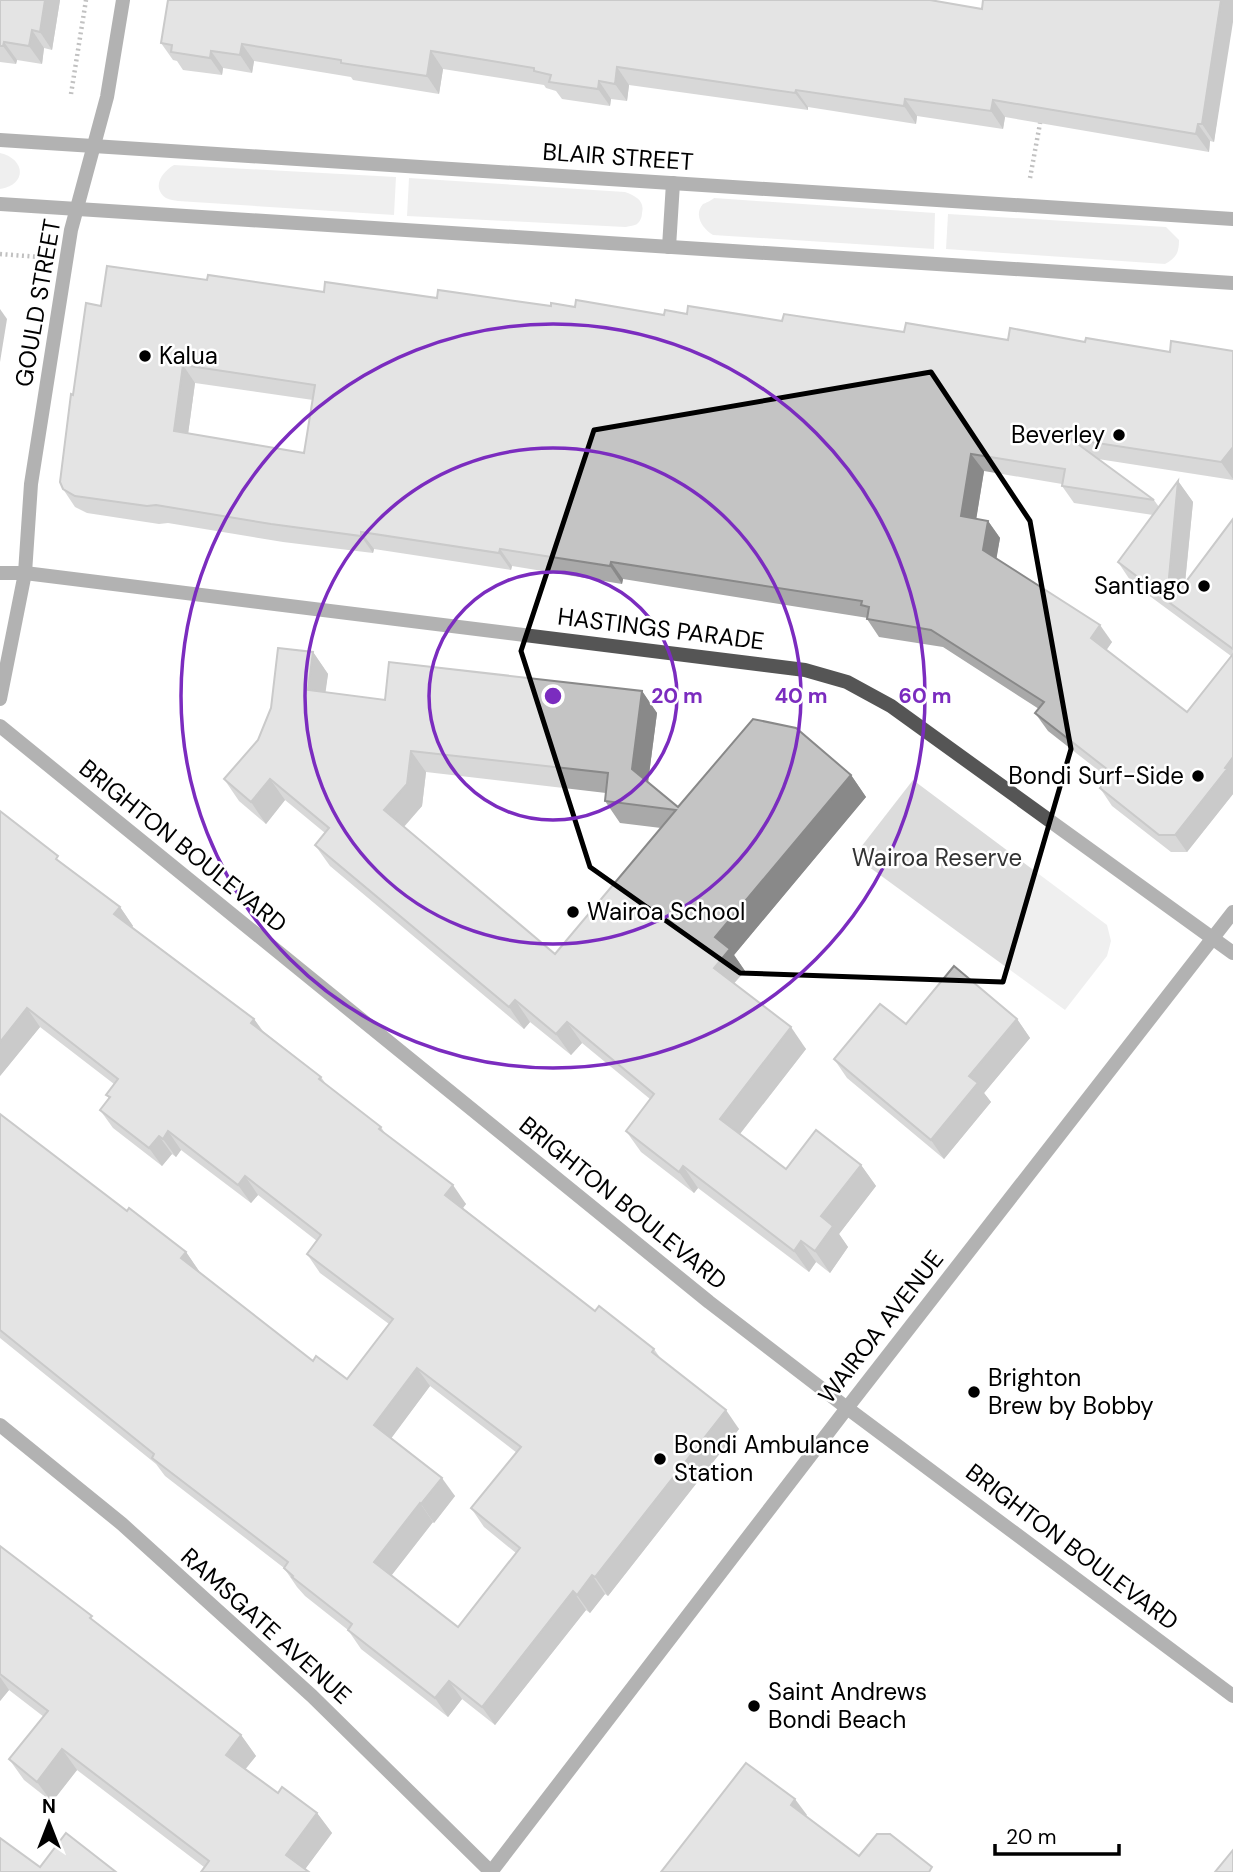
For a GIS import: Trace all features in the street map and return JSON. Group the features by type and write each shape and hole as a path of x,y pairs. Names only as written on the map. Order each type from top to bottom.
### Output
{"street":[{"name":"GOULD STREET","path":"0,699 25,573 31,484 71,230 107,97 123,0"},
{"name":"BLAIR STREET","path":"0,141 1233,219"},
{"path":"669,247 673,183"},
{"path":"0,204 1233,283"},
{"name":"HASTINGS PARADE","path":"0,573 25,573 805,670 847,682 891,706 1233,953"},
{"name":"BRIGHTON BOULEVARD","path":"0,726 709,1302 1233,1696"},
{"name":"WAIROA AVENUE","path":"491,1872 1233,912"},
{"name":"RAMSGATE AVENUE","path":"0,1425 122,1524 312,1696 491,1872"}],"path":[{"path":"71,94 86,0"},
{"path":"1026,206 1043,107"},
{"path":"0,254 40,257"}],"highlighted area":[{"path":"931,372 1030,521 1071,749 1003,982 740,973 590,867 521,651 594,430"}],"green space":[{"path":"0,153 15,161 20,172 15,183 0,189"},
{"path":"174,165 396,177 394,215 170,200 162,194 159,185 162,176"},
{"path":"409,178 625,192 636,197 643,209 637,224 625,227 407,216"},
{"path":"714,198 935,213 934,249 713,235 703,225 699,213 703,204"},
{"path":"948,214 1166,227 1179,240 1178,248 1176,255 1165,264 946,249"},
{"name":"Wairoa Reserve","path":"913,780 1107,925 1111,941 1107,956 1065,1010 854,856"}],"building":[{"path":"0,0 45,0 40,32 32,30 29,46 4,42 3,46 0,46"},
{"path":"168,0 930,0 982,9 983,0 1221,0 1202,124 1198,124 1196,134 993,100 991,111 905,99 904,106 617,67 615,84 599,81 598,89 549,82 551,75 534,71 534,68 431,51 427,76 242,44 240,55 211,51 210,58 171,52 172,45 161,43"},
{"path":"107,266 207,280 208,275 324,292 325,282 437,298 438,290 551,306 551,303 575,307 576,300 664,315 665,310 687,314 688,306 782,321 784,314 904,332 906,323 1008,340 1010,328 1085,342 1086,338 1170,352 1171,341 1233,351 1233,447 1221,462 1071,439 1154,500 1062,486 1065,469 971,454 961,516 988,521 983,550 1100,625 1091,638 1187,712 1233,654 1233,757 1225,768 1227,769 1175,835 1159,835 1100,788 1112,773 1035,713 1044,702 931,630 867,619 869,607 861,605 862,601 611,562 610,566 500,549 499,553 361,532 361,536 156,505 75,496 63,489 60,482 71,394 73,395 86,303 101,306","holes":["183,365 315,385 304,453 174,431"]},
{"path":"1178,481 1167,599 1118,562"},
{"name":"Santiago","path":"1233,519 1233,649 1170,603"},
{"path":"278,648 313,652 308,690 385,700 389,662 642,691 632,769 678,807 753,719 796,728 851,775 715,937 730,949 714,968 791,1027 720,1119 786,1169 816,1130 861,1165 821,1216 833,1226 815,1251 801,1241 794,1251 683,1166 679,1172 626,1131 654,1094 567,1022 556,1034 515,1000 509,1007 315,845 329,828 270,779 251,802 224,779 258,740 271,708","holes":["411,751 608,773 605,801 676,810 555,954 384,810 407,784"]},
{"path":"0,811 58,856 56,859 120,907 114,914 254,1019 251,1023 321,1077 319,1079 381,1127 379,1129 453,1185 445,1195 595,1311 599,1306 726,1410 595,1577 592,1575 577,1595 573,1591 482,1707 449,1681 435,1698 348,1630 352,1624 284,1568 288,1562 152,1458 154,1454 0,1330 0,1114 127,1211 129,1208 186,1252 181,1258 313,1361 316,1356 347,1379 393,1319 307,1254 321,1235 245,1176 238,1185 168,1131 163,1139 159,1136 149,1148 100,1110 110,1097 106,1095 118,1079 27,1008 0,1042","holes":["417,1368 521,1447 471,1508 520,1548 458,1627 374,1562 442,1478 374,1425"]},
{"path":"954,966 1017,1019 969,1076 978,1083 931,1140 834,1059 880,1004 906,1024"},
{"path":"0,1546 241,1735 226,1755 278,1793 282,1787 317,1813 286,1855 309,1872 201,1872 209,1861 62,1749 37,1782 9,1759 48,1711 0,1674"},
{"path":"746,1763 795,1799 791,1805 859,1856 877,1834 890,1834 932,1867 929,1872 661,1872"},
{"path":"66,1833 116,1872 0,1872 0,1838 40,1867"},
{"path":"1233,1850 1233,1872 1215,1872"}],"place":[{"name":"Kalua","path":"145,356"},
{"name":"Beverley","path":"1119,435"},
{"name":"Santiago","path":"1204,586"},
{"name":"Bondi Surf-Side","path":"1198,776"},
{"name":"Wairoa School","path":"573,912"},
{"name":"Brighton Brew by Bobby","path":"974,1392"},
{"name":"Bondi Ambulance Station","path":"660,1459"},
{"name":"Saint Andrews Bondi Beach","path":"754,1706"}]}
